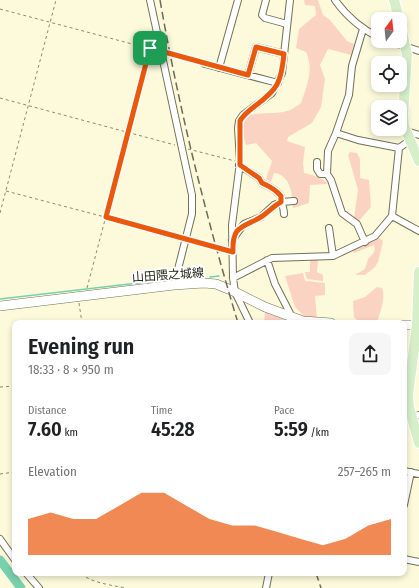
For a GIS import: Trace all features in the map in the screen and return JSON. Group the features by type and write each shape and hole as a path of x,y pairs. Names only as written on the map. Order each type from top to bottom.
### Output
{"main road":[{"path":"394,0 397,12"},
{"path":"405,100 408,66 406,48"},
{"path":"407,136 419,159"},
{"path":"419,272 418,325 408,395 409,407 419,442"},
{"name":"山田隈之城線","path":"0,306 174,285 216,284 300,320"},
{"path":"407,325 418,325"}],"street":[{"path":"150,0 192,195 192,214 187,239 174,285"},
{"path":"219,68 238,0"},
{"path":"266,0 262,15 265,18 287,24"},
{"path":"249,320 235,292 233,278 232,224 240,164 240,121 243,115 272,93 278,83 282,73 290,0"},
{"path":"335,0 347,16 363,29 371,33"},
{"path":"363,29 352,66 349,95 336,134 328,151 327,174 331,180 342,213 357,224 365,242"},
{"path":"248,75 256,47 284,54"},
{"path":"407,47 419,51"},
{"path":"205,64 278,83"},
{"path":"407,130 419,135"},
{"path":"336,134 399,148 409,141"},
{"path":"233,278 267,260 286,257 333,256 375,236 392,216 399,148"},
{"path":"317,162 320,174 327,174"},
{"path":"240,164 259,178 262,183 270,186 280,194 284,214"},
{"path":"232,240 241,226 262,217 274,205 281,202 294,201"},
{"path":"392,216 419,230"},
{"path":"330,228 333,256"},
{"path":"267,260 275,284 293,318"},
{"path":"407,472 419,474"},
{"path":"0,539 12,556"},
{"path":"407,560 419,562"},
{"path":"29,576 39,588"},
{"path":"266,588 268,576"}],"path":[{"path":"0,213 56,0"},
{"path":"0,9 150,48 205,64"},
{"path":"88,290 87,286 90,280 150,48"},
{"path":"0,98 240,164"},
{"path":"6,191 233,252"},
{"path":"78,296 82,320"},
{"path":"0,387 12,386"},
{"path":"0,474 12,472"},
{"path":"84,576 91,580 126,588"}],"shaded area":[{"path":"304,0 318,0 323,15 330,20 347,41 354,44 351,55 328,49 320,65 325,79 321,107 312,123 288,137 287,141 305,147 303,163 304,173 320,178 328,184 310,185 309,203 293,208 290,186 287,181 284,177 274,173 271,182 266,179 272,161 256,143 246,145 243,128 245,117 255,114 287,111 293,109 301,103 310,71 306,52 296,48 299,29 316,15 315,6 305,5"},
{"path":"350,152 357,153 360,159 360,178 369,180 371,207 359,221 354,218 358,190 348,155"},
{"path":"378,237 383,241 378,262 375,267 365,275 355,275 365,269 368,259 374,253 375,247 374,245 354,253 353,250"},
{"path":"310,260 318,260 317,272 323,275 323,281 307,279 305,272 310,272"},
{"path":"303,273 305,281 325,283 325,295 315,296 317,319 306,318 295,307 285,276"},
{"path":"377,287 382,288 382,305 378,320 357,320 354,317 353,301 365,297"},
{"path":"265,312 284,320 264,320"}],"waterway":[{"path":"210,277 219,276"},
{"path":"0,299 164,280"},
{"path":"0,560 21,588"}],"railway":[{"path":"160,0 167,41 194,163 237,320"},
{"path":"317,576 321,588"}],"route":[{"path":"256,47 284,54 282,73 272,93 243,115 238,128 240,165 259,178 262,183 270,186 280,194 281,202 274,205 262,217 241,226 232,240 233,252 106,217 150,48 248,75 256,47"}]}
